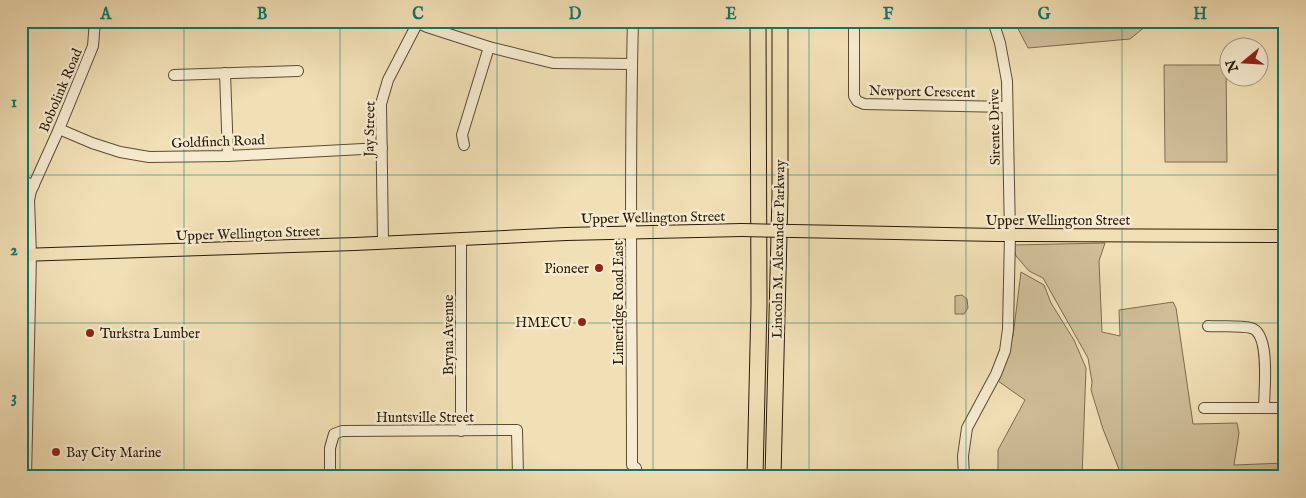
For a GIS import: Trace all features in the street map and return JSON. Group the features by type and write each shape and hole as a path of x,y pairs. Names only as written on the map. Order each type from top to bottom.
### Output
{"highway":[{"name":"Lincoln M. Alexander Parkway","path":"755,477 759,304 758,21"},
{"name":"Lincoln M. Alexander Parkway","path":"773,477 780,195 780,21"}],"main road":[{"name":"Upper Wellington Street","path":"26,255 566,234 742,230 1010,235 1285,236"}],"street":[{"name":"Bobolink Road","path":"26,477 26,255 29,200 34,184 93,46 95,21"},
{"name":"Limeridge Road East","path":"630,477 628,468 632,465 633,21"},
{"name":"Newport Crescent","path":"854,21 854,96 857,101 864,104 1007,107"},
{"name":"Sirente Drive","path":"964,477 963,456 967,428 996,374 1005,351 1008,329 1010,235 1007,80 1000,43 993,21"},
{"path":"416,22 489,46 553,63 632,64"},
{"name":"Jay Street","path":"383,242 381,104 388,80 416,22"},
{"path":"464,145 462,135 489,46"},
{"path":"174,75 298,71"},
{"path":"225,74 228,156"},
{"name":"Goldfinch Road","path":"59,129 120,152 149,157 228,156 382,148"},
{"path":"21,180 34,184"},
{"name":"Bryna Avenue","path":"461,431 462,239"},
{"path":"1208,326 1252,328 1260,334 1265,348 1264,408"},
{"path":"1204,408 1285,408"},
{"name":"Huntsville Street","path":"330,477 330,448 334,434 342,432 517,430 518,477"},
{"name":"Limeridge Road East","path":"632,465 636,468 636,475 634,477"}],"shaded area":[{"path":"1014,21 1152,21 1130,39 1028,48"},
{"path":"1164,65 1218,65 1218,88 1226,88 1227,162 1165,162"},
{"path":"1105,243 1099,261 1102,332 1120,336 1119,310 1173,302 1176,308 1193,424 1237,423 1239,433 1234,465 1285,463 1285,477 1122,477 1103,429 1091,390 1092,382 1088,358 1043,278 1029,271 1016,256 1013,245"},
{"path":"1021,272 1044,285 1051,303 1074,340 1086,368 1082,477 998,477 998,450 1025,400 998,381 1013,336"},
{"path":"962,295 967,299 968,308 964,314 955,314 955,296"}],"place":[{"name":"Pioneer","path":"599,268"},
{"name":"HMECU","path":"582,322"},
{"name":"Turkstra Lumber","path":"90,333"},
{"name":"Bay City Marine","path":"56,452"}]}
